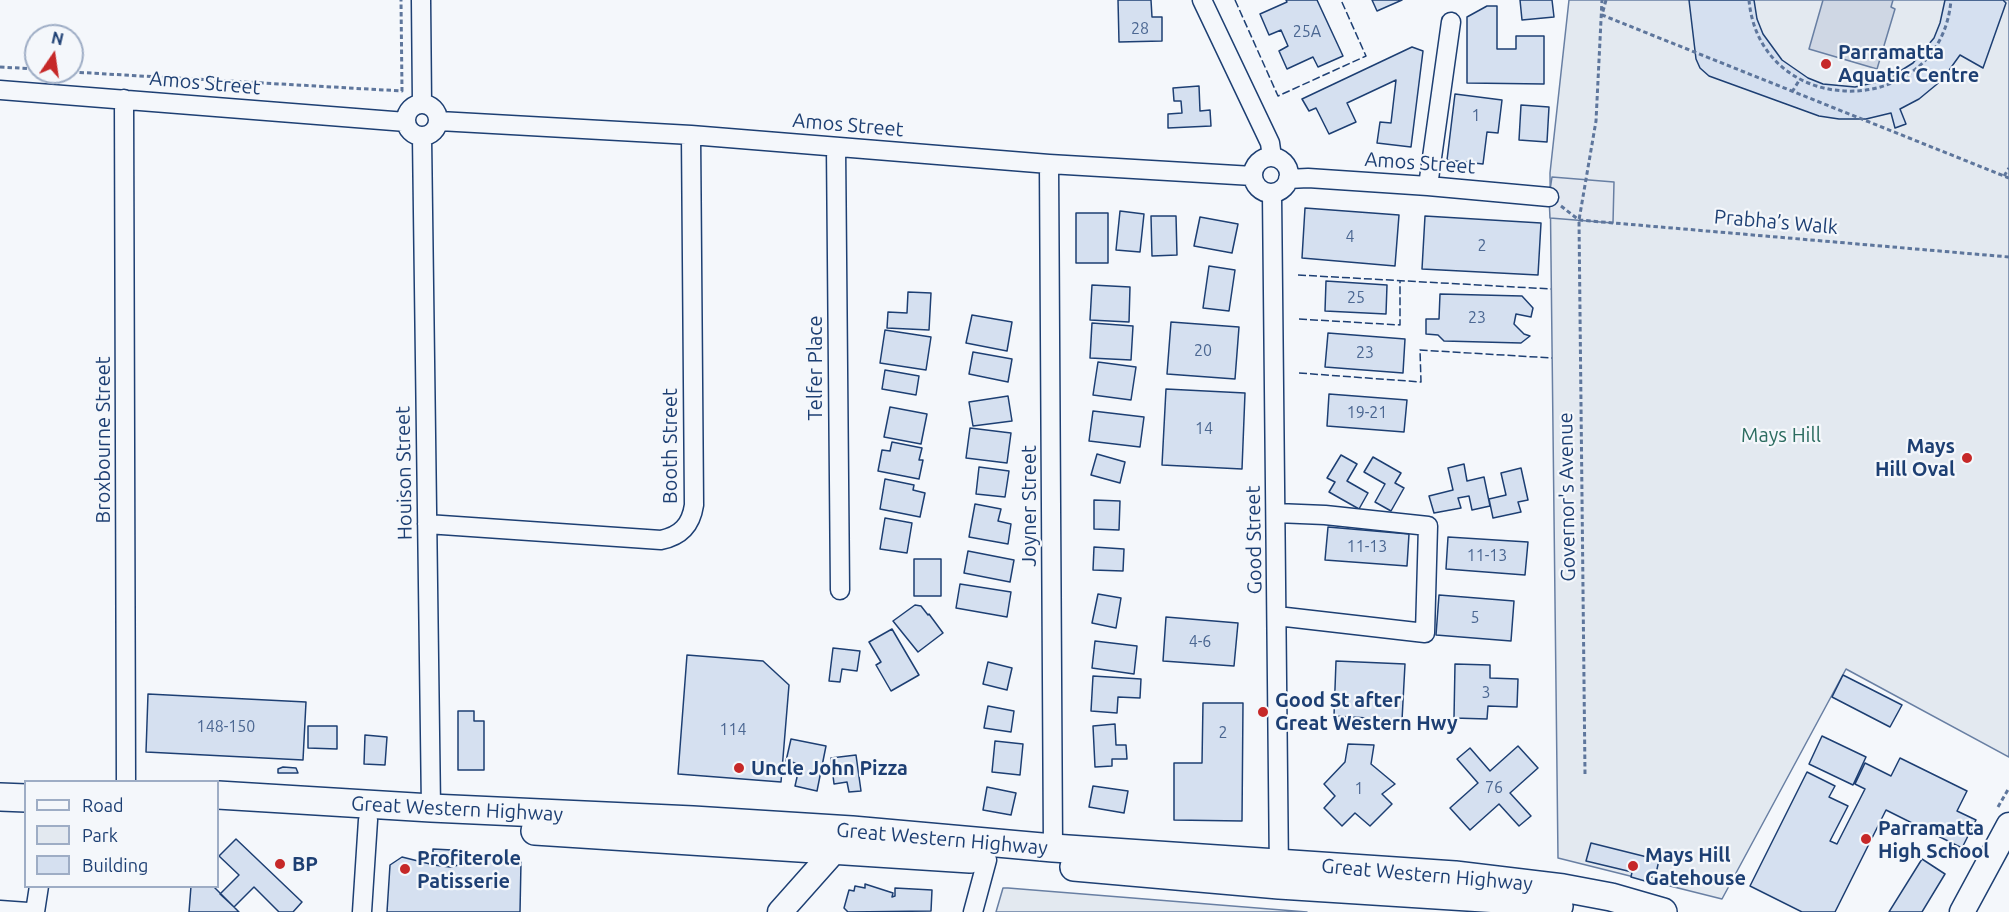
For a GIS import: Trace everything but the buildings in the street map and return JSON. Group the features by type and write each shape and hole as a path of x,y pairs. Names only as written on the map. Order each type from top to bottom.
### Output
{"highway":[{"path":"0,781 24,783"},
{"name":"Great Western Highway","path":"219,795 693,820 987,860 1279,874 1378,868 1510,880 1601,896 1663,912"},
{"path":"0,797 24,798"},
{"name":"Great Western Highway","path":"219,811 368,820 1053,848 1279,874 1448,903 1551,905 1589,912"}],"main road":[{"path":"1962,912 2009,825"},
{"path":"780,912 843,840"}],"street":[{"path":"421,0 422,104"},
{"path":"1202,0 1270,143 1272,157"},
{"path":"1428,186 1451,22"},
{"name":"Amos Street","path":"0,90 406,122"},
{"name":"Broxbourne Street","path":"124,99 126,780"},
{"path":"422,104 427,104 436,111 439,121 435,130 422,137 410,131 406,122 411,107 422,104"},
{"name":"Amos Street","path":"439,121 691,135 1049,164 1253,176"},
{"name":"Booth Street","path":"427,524 661,540 676,535 688,525 694,505 691,135"},
{"name":"Houison Street","path":"422,137 431,808"},
{"name":"Telfer Place","path":"836,147 840,590"},
{"path":"1272,157 1284,163 1288,169 1288,179 1284,188 1272,194 1259,188 1253,176 1258,162 1272,157"},
{"name":"Joyner Street","path":"1049,164 1053,848"},
{"name":"Amos Street","path":"1288,179 1308,178 1428,186 1548,197"},
{"name":"Good Street","path":"1272,194 1279,874"},
{"path":"1275,513 1325,515 1428,526 1425,633 1277,616"},
{"path":"362,912 368,820"},
{"path":"973,912 987,860"},
{"path":"35,912 39,888"},
{"path":"0,910 28,912"}],"path":[{"path":"84,73 402,91 401,0"},
{"name":"Governor's Avenue","path":"1585,774 1580,220 1596,121 1604,0"},
{"path":"1749,0 1754,25 1761,40 1782,67 1800,79 1826,90 1843,92 1877,89 1908,75 1932,51 1947,20 1951,0"},
{"path":"1602,15 2009,178"},
{"path":"0,67 24,68"},
{"path":"1792,92 1800,79"},
{"path":"2004,176 2009,168"},
{"path":"1548,197 1580,220"},
{"name":"Prabha’s Walk","path":"1580,220 2009,257"}],"green space":[{"name":"Mays Hill","path":"1569,0 2009,0 2009,757 1846,669 1722,899 1558,858 1550,173"},
{"path":"1003,888 1008,888 1307,912 996,912"}],"shaded area":[{"path":"1823,0 1893,0 1891,7 1895,9 1877,69 1809,49"},
{"path":"1552,177 1614,182 1613,223 1550,218 1549,197"}],"fence":[{"path":"1235,0 1278,96 1366,56 1341,0"},
{"path":"1298,275 1551,289"},
{"path":"1299,319 1400,325 1400,281"},
{"path":"1299,373 1421,382 1420,350 1552,358"}],"place":[{"name":"Parramatta Aquatic Centre","path":"1826,64"},
{"name":"Mays Hill Oval","path":"1967,458"},
{"name":"Good St after Great Western Hwy","path":"1263,712"},
{"name":"Uncle John Pizza","path":"739,768"},
{"name":"Parramatta High School","path":"1866,839"},
{"name":"BP","path":"280,864"},
{"name":"Mays Hill Gatehouse","path":"1633,866"},
{"name":"Profiterole Patisserie","path":"405,869"}]}
